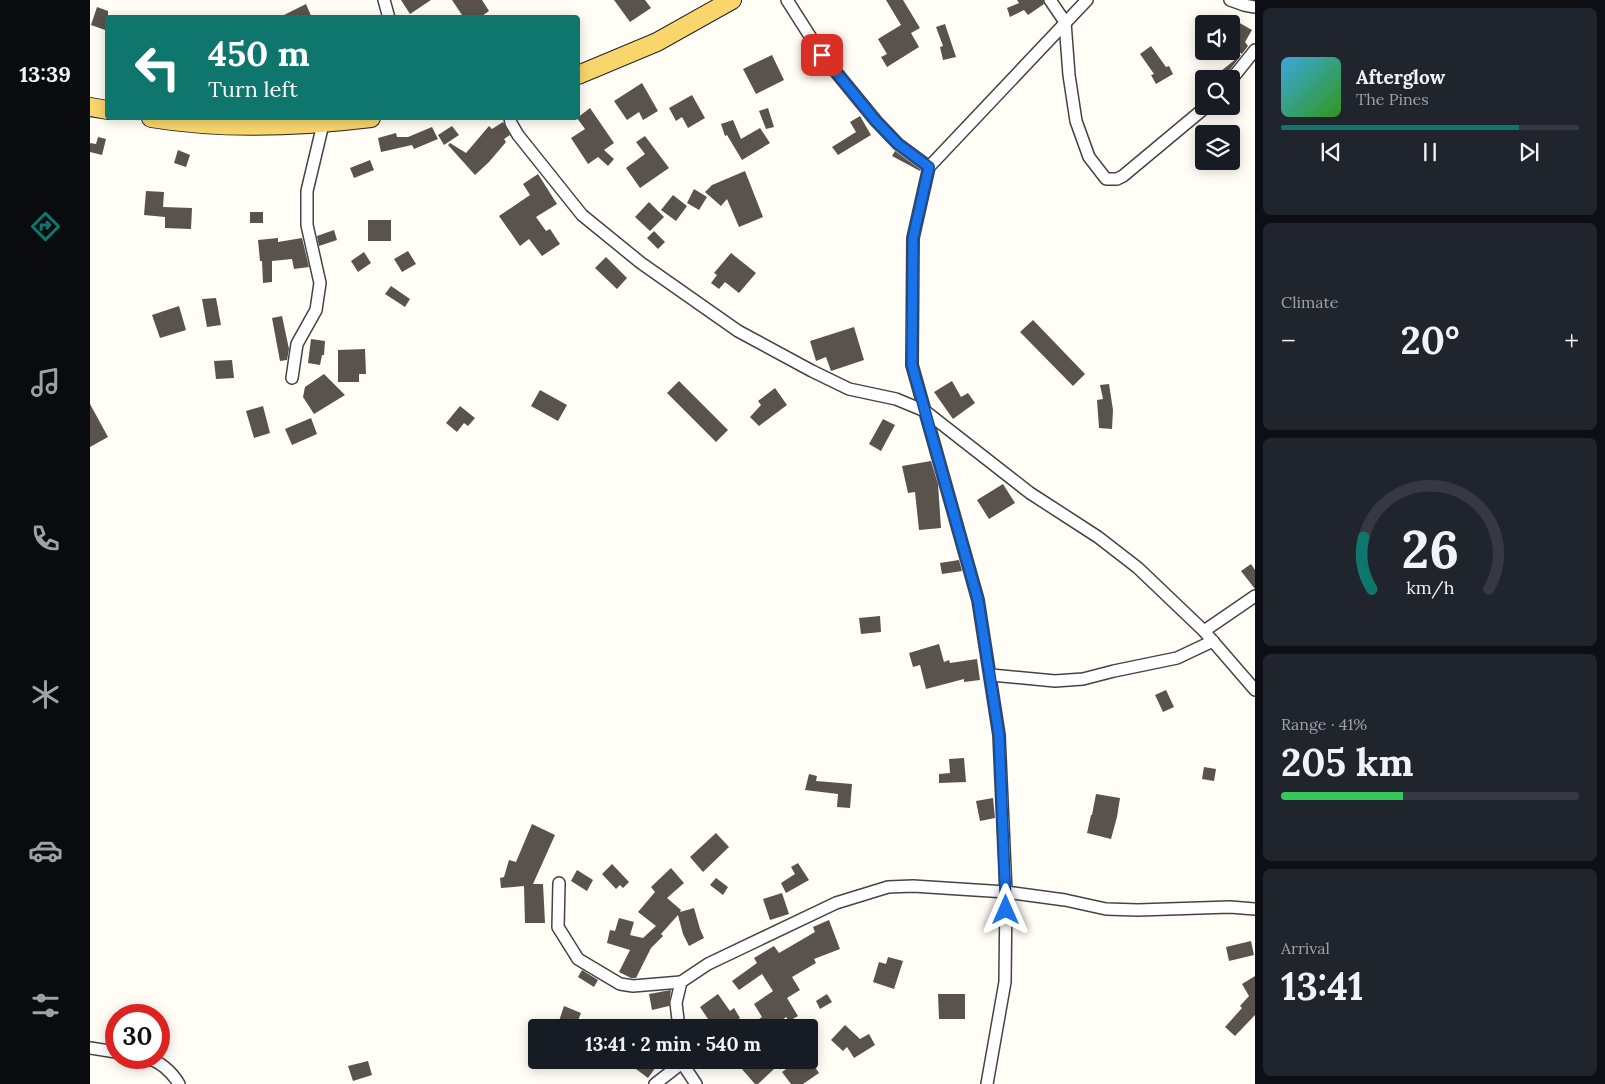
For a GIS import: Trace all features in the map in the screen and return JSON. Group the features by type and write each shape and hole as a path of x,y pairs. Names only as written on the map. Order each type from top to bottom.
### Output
{"main road":[{"path":"580,74 657,42 732,0"},
{"path":"90,107 105,110"},
{"path":"168,120 203,124 290,126 355,120"}],"street":[{"path":"384,0 389,15"},
{"path":"787,0 822,55 876,121 898,144 929,167"},
{"path":"1050,0 1065,22 1069,75 1076,121 1089,157 1106,179 1117,179 1123,176 1197,115"},
{"path":"987,1084 1005,982 1006,892 999,735 978,600 912,365 913,238 929,167 1086,0"},
{"path":"1230,0 1255,7"},
{"path":"1239,70 1255,50"},
{"path":"510,120 518,135 582,215 650,269 738,331 848,389 896,400 925,410 1030,493 1105,542 1138,568 1204,631 1255,690"},
{"path":"292,378 296,344 316,310 320,283 307,225 307,191 323,124"},
{"path":"1204,631 1255,596"},
{"path":"991,674 1055,681 1083,679 1177,658 1213,641"},
{"path":"559,883 558,927 578,959 620,984 634,986 681,982 717,960 828,906 888,887 912,886 1006,892 1065,900 1106,909 1255,908"},
{"path":"678,1019 676,1003 681,982"},
{"path":"90,1048 105,1050"},
{"path":"166,1069 174,1076 179,1084"},
{"path":"655,1084 673,1069"},
{"path":"687,1069 696,1084"}],"building":[{"path":"401,0 431,0 410,14"},
{"path":"452,0 482,0 489,11 483,15 462,15"},
{"path":"614,0 645,0 651,8 630,22"},
{"path":"886,0 903,0 920,28 911,33 919,47 887,67 881,57 887,54 878,39 901,25"},
{"path":"1017,0 1043,0 1044,4 1028,15 1024,10 1010,17 1007,8 1019,3"},
{"path":"306,4 311,15 284,15"},
{"path":"97,7 108,11 108,15 105,15 105,30 91,25"},
{"path":"1240,23 1252,30 1245,42 1248,46 1242,54 1240,53"},
{"path":"945,24 956,57 943,60 940,47 943,46 936,27"},
{"path":"1151,46 1166,67 1169,66 1173,74 1156,84 1151,75 1154,74 1140,54"},
{"path":"772,55 784,80 756,94 743,69"},
{"path":"1235,60 1237,60 1230,70 1222,70"},
{"path":"642,83 658,111 643,120 639,112 627,120 614,101"},
{"path":"692,95 705,118 688,128 682,117 676,121 669,108"},
{"path":"590,108 614,143 604,150 614,159 608,166 598,157 588,164 571,138 585,129 578,120 580,116"},
{"path":"768,108 774,127 766,129 759,111"},
{"path":"860,116 871,135 838,155 832,147 856,132 850,122"},
{"path":"733,120 741,139 760,128 770,143 742,160 727,135 725,136 721,124"},
{"path":"503,122 510,135 504,139 506,142 489,162 475,175 448,145 450,143 466,153 489,126 492,129"},
{"path":"452,126 459,135 444,145 438,135"},
{"path":"432,127 438,139 414,149 412,145 381,152 378,138 396,133 397,137 408,137"},
{"path":"645,136 669,168 640,188 626,168 645,154 636,142"},
{"path":"98,137 106,139 102,155 90,152 90,143 96,144"},
{"path":"178,150 190,155 186,167 174,163"},
{"path":"895,151 921,170 892,156"},
{"path":"370,160 374,170 354,178 350,168"},
{"path":"745,171 763,217 739,227 727,199 721,206 705,192 712,185"},
{"path":"538,174 557,204 536,217 546,231 550,229 560,244 542,256 529,239 520,246 499,216 530,195 523,184"},
{"path":"694,189 707,197 699,210 687,203"},
{"path":"146,191 164,192 163,207 192,208 191,229 165,228 165,217 144,215"},
{"path":"673,195 687,206 676,221 661,210"},
{"path":"649,202 664,217 650,231 635,217"},
{"path":"250,212 263,212 263,223 250,223"},
{"path":"368,220 391,220 391,241 368,241"},
{"path":"334,230 337,240 319,246 317,236"},
{"path":"654,231 665,242 658,249 647,238"},
{"path":"278,238 278,242 302,238 309,267 294,269 292,259 272,261 272,282 263,283 262,261 260,261 258,240"},
{"path":"408,251 416,264 402,272 394,259"},
{"path":"364,252 371,263 358,272 351,261"},
{"path":"731,253 756,273 739,293 725,282 719,289 711,283 717,275 714,273"},
{"path":"606,257 627,278 617,289 595,268"},
{"path":"391,286 410,299 405,307 385,294"},
{"path":"216,298 221,325 207,327 202,299"},
{"path":"179,306 186,330 160,338 152,315"},
{"path":"282,316 289,349 287,360 280,361 272,318"},
{"path":"1033,320 1085,374 1073,386 1020,332"},
{"path":"854,327 864,360 831,371 826,357 816,361 810,341"},
{"path":"311,339 325,341 324,355 322,355 320,365 308,363"},
{"path":"365,349 366,374 359,374 359,382 338,382 338,350"},
{"path":"232,360 234,378 216,379 214,361"},
{"path":"324,374 345,395 314,414 303,397 305,387"},
{"path":"679,381 728,430 716,442 667,393"},
{"path":"952,381 961,397 968,393 975,403 953,419 934,392"},
{"path":"1109,384 1113,410 1112,429 1099,428 1097,400 1103,399 1100,385"},
{"path":"775,388 787,405 759,426 750,417 761,405 758,401"},
{"path":"540,390 567,405 558,421 531,406"},
{"path":"90,404 108,437 90,447"},
{"path":"263,406 270,433 254,438 246,411"},
{"path":"460,406 475,418 468,426 464,423 457,432 446,423"},
{"path":"311,418 317,434 292,445 285,429"},
{"path":"883,419 895,425 881,451 869,444"},
{"path":"931,461 938,484 941,528 919,530 915,492 908,493 902,466"},
{"path":"1003,484 1015,503 989,519 977,500"},
{"path":"959,560 962,571 942,574 940,563"},
{"path":"1251,564 1255,570 1255,589 1241,571"},
{"path":"880,616 881,632 861,634 859,618"},
{"path":"939,644 944,662 949,660 950,663 977,659 980,680 964,682 964,679 926,689 920,665 913,667 909,653"},
{"path":"1166,690 1174,707 1163,712 1155,695"},
{"path":"964,758 966,782 939,783 939,774 950,773 949,759"},
{"path":"1204,767 1216,769 1214,781 1202,779"},
{"path":"809,774 817,776 816,781 852,784 850,808 837,807 838,794 805,790"},
{"path":"1096,794 1120,798 1111,839 1087,833"},
{"path":"993,798 995,818 980,821 976,801"},
{"path":"532,824 555,835 533,884 543,884 545,923 525,923 524,886 501,888 500,878 504,877 509,860 516,862"},
{"path":"716,833 729,847 703,872 690,857"},
{"path":"798,863 809,880 786,893 781,883 795,874 791,867"},
{"path":"612,864 629,882 623,888 620,885 616,889 602,874"},
{"path":"671,868 684,883 667,898 681,910 680,912 694,908 704,938 689,946 683,934 678,915 661,934 663,936 651,948 636,978 631,978 619,972 630,950 607,943 610,930 615,931 619,918 634,922 630,935 643,938 656,926 638,912 655,892 651,887"},
{"path":"577,870 593,880 587,891 571,881"},
{"path":"716,878 728,887 723,895 710,885"},
{"path":"782,893 789,914 770,920 763,899"},
{"path":"829,920 840,949 814,959 816,963 792,977 800,990 787,998 798,1016 793,1019 786,1017 783,1019 759,1019 762,1017 754,1004 773,991 762,974 739,990 732,981 757,963 754,958 774,946 779,953 815,932 813,927"},
{"path":"1251,941 1254,955 1229,961 1226,947"},
{"path":"888,957 903,961 894,989 873,982 879,962 886,964"},
{"path":"582,970 598,980 594,987 578,977"},
{"path":"1255,976 1255,1015 1235,1036 1225,1027 1242,1008 1240,1006 1249,996 1242,984"},
{"path":"671,990 669,1006 652,1010 649,994"},
{"path":"718,994 730,1011 734,1008 740,1018 708,1019 700,1007"},
{"path":"827,994 832,1002 820,1009 816,1001"},
{"path":"938,994 965,994 965,1019 939,1019"},
{"path":"564,1006 581,1013 579,1019 560,1019"},
{"path":"845,1025 860,1039 869,1034 875,1045 854,1058 847,1047 843,1051 831,1040"},
{"path":"368,1061 372,1075 353,1081 348,1066"},
{"path":"636,1069 654,1069 648,1078"},
{"path":"742,1069 774,1069 758,1084 755,1084"},
{"path":"786,1069 816,1069 819,1073 803,1084 791,1084 782,1072"}],"route":[{"path":"822,55 876,121 898,144 929,167 913,238 912,365 978,600 991,674 999,735 1006,910"}]}
